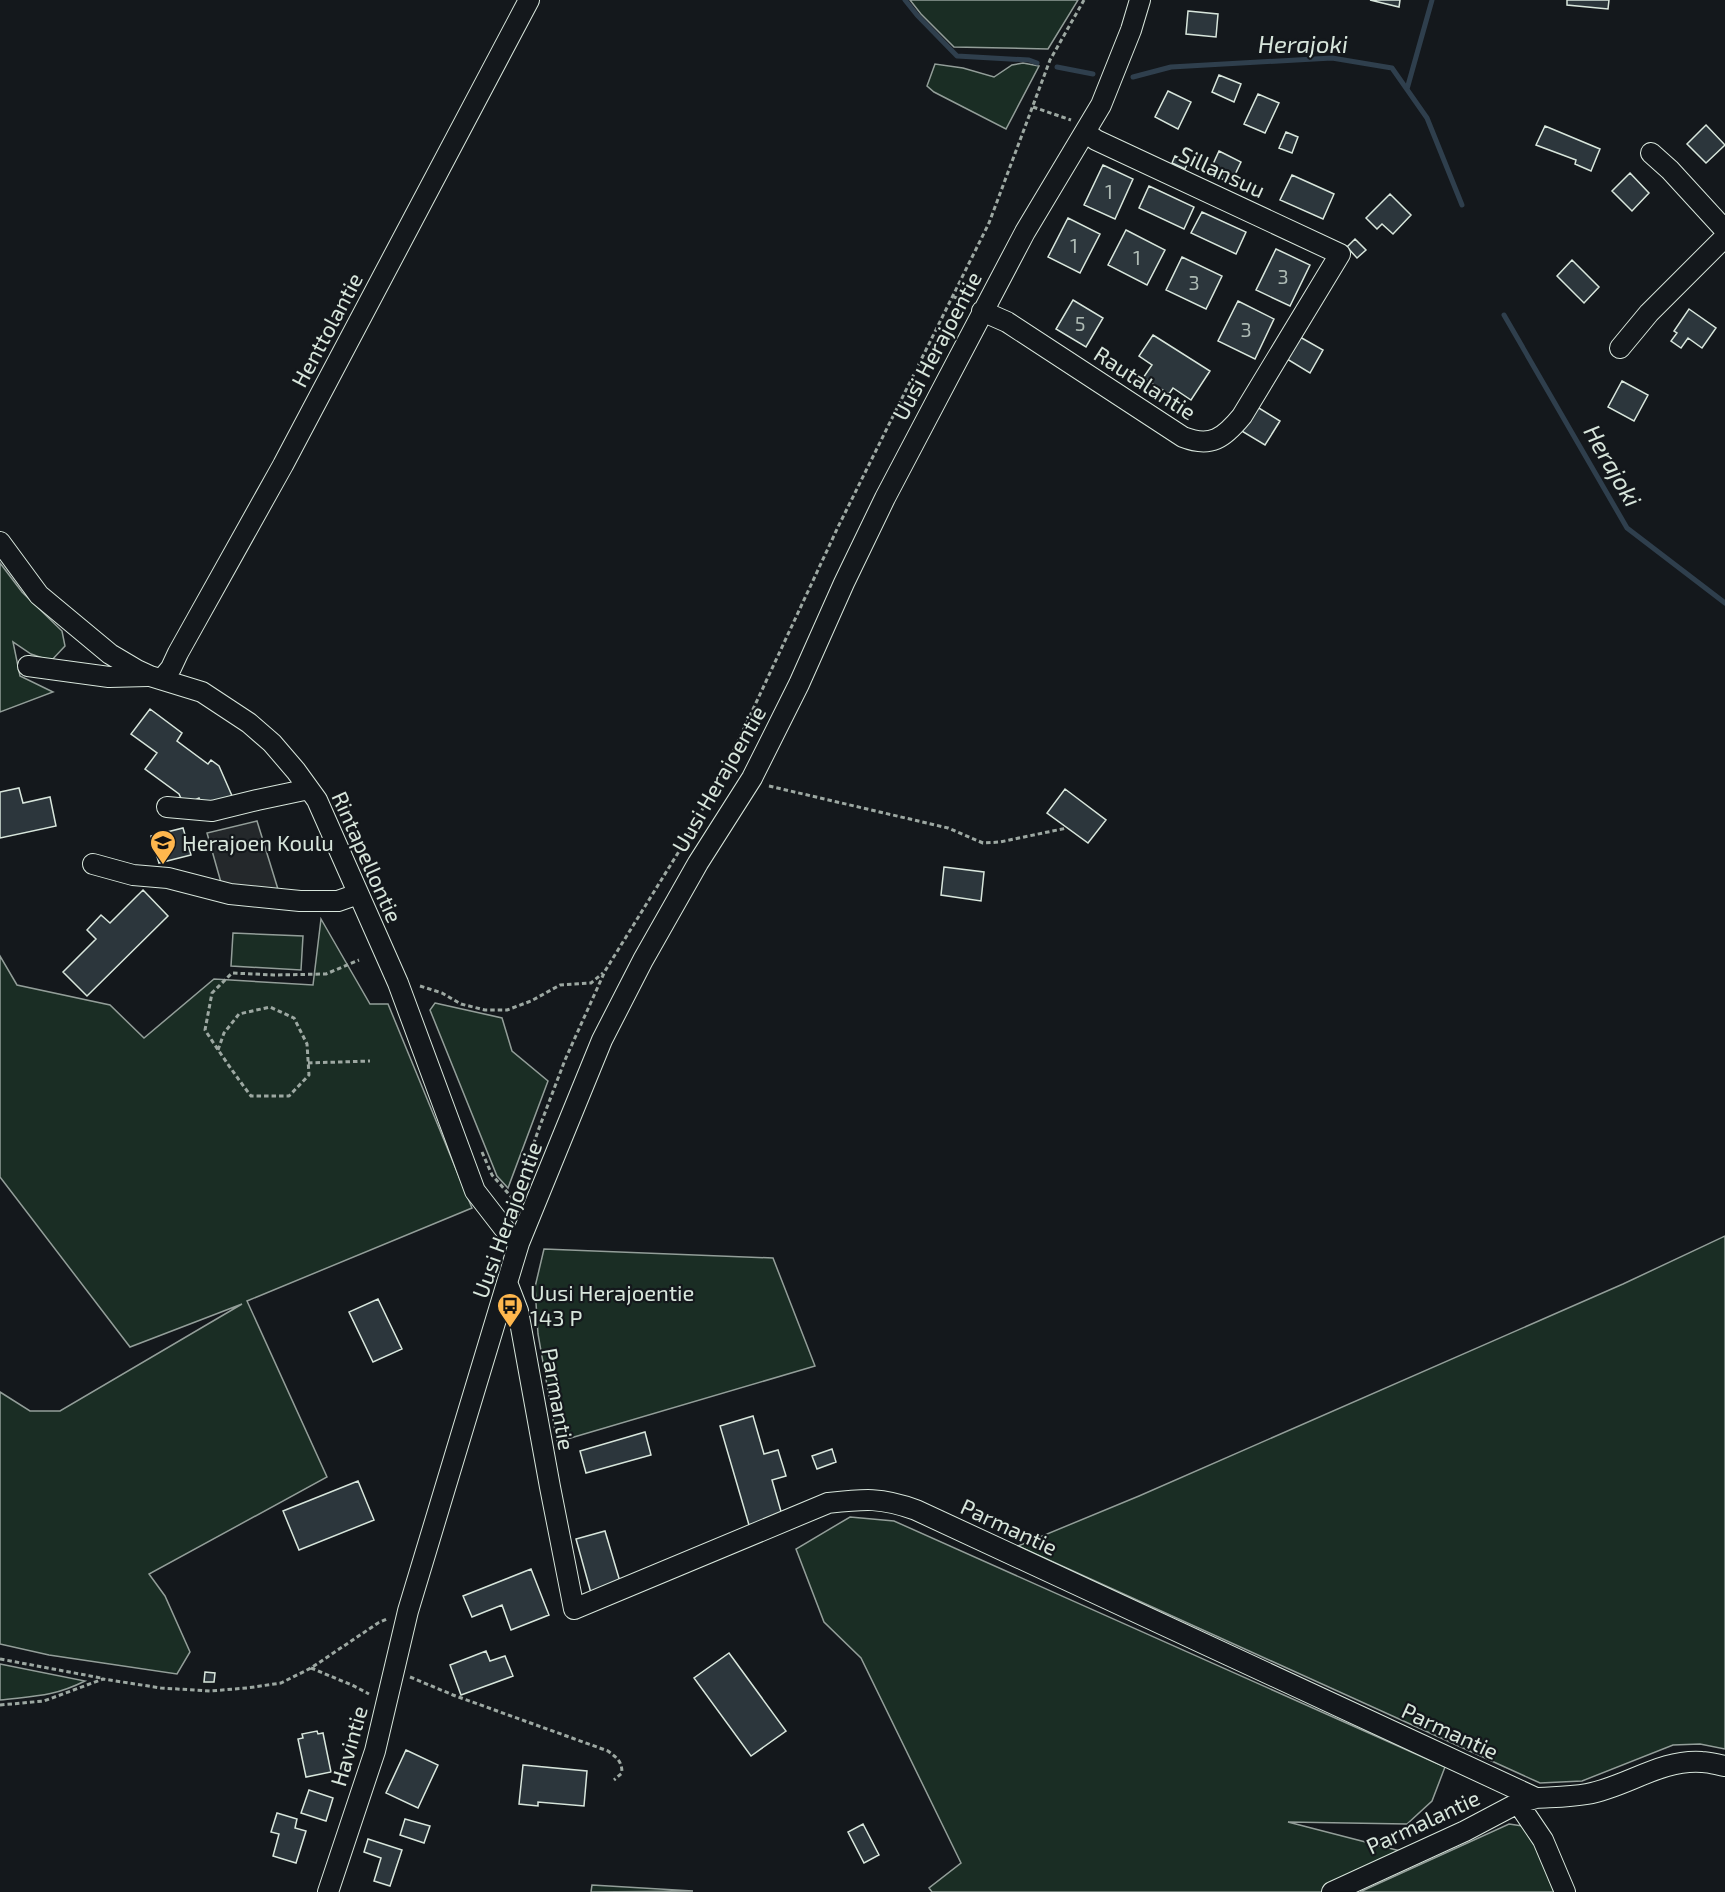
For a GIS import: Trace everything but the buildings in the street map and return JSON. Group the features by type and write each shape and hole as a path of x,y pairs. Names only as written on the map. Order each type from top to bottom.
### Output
{"street":[{"name":"Henttolantie","path":"156,677 171,668 283,465 529,0"},
{"name":"Uusi Herajoentie","path":"408,1611 508,1285 513,1237 602,1040 643,960 698,863 752,778 799,684 885,498 1025,232 1101,105 1131,30 1140,0"},
{"name":"Sillansuu","path":"1085,132 1096,140 1340,254"},
{"path":"1651,153 1725,230"},
{"path":"1620,348 1649,313 1725,237"},
{"name":"Rautalantie","path":"982,311 1007,322 1183,437 1195,442 1209,442 1220,438 1232,429 1242,416 1340,254"},
{"name":"Rintapellontie","path":"0,542 21,572 48,602 110,654 136,670 202,692 249,723 272,743 309,789 317,800 398,983 475,1191 513,1237"},
{"path":"28,666 108,677 156,677"},
{"path":"167,807 212,811 309,789"},
{"path":"93,864 133,874 168,878 230,894 300,901 338,901 358,894"},
{"name":"Parmantie","path":"508,1285 518,1311 574,1609 828,1503 865,1499 895,1502 1527,1800 1588,1794 1682,1762 1704,1761 1725,1766"},
{"name":"Havintie","path":"328,1892 375,1751 408,1611"},
{"path":"1527,1800 1564,1892"},
{"name":"Parmalantie","path":"1332,1892 1527,1800"}],"path":[{"path":"513,1237 514,1200 538,1131 566,1060 606,971 686,840 734,750 838,527 990,223 1050,60 1084,0"},
{"path":"1033,107 1076,122 1085,132"},
{"path":"752,778 776,788 948,828 983,843 1000,842 1067,828"},
{"path":"218,1050 224,1033 239,1014 270,1007 294,1018 307,1044 309,1076 290,1095 251,1096 218,1050 205,1030 212,993 232,973 326,974 359,960"},
{"path":"417,986 442,993 461,1004 485,1010 507,1010 531,1001 560,985 591,983 606,971"},
{"path":"308,1064 370,1061"},
{"path":"0,1659 161,1688 210,1690 247,1688 281,1683 310,1668 378,1623 408,1611"},
{"path":"310,1668 354,1686 386,1704"},
{"path":"394,1669 453,1695 608,1751 619,1758 622,1765 622,1773 614,1780"},
{"path":"0,1705 44,1701 103,1678"}],"green space":[{"path":"910,0 1078,0 1048,49 954,47"},
{"path":"1023,63 1039,66 1006,129 934,92 927,86 935,64 963,68 994,77 1012,65"},
{"path":"0,563 22,592 62,631 65,646 51,661 31,654 13,642 20,676 53,692 0,712"},
{"path":"321,919 370,1004 388,1004 472,1208 247,1301 327,1477 149,1574 165,1596 190,1652 177,1674 49,1655 0,1644 0,1392 30,1411 60,1411 242,1304 130,1347 0,1177 0,956 17,985 110,1005 144,1038 214,979 313,985"},
{"path":"233,933 303,936 301,970 231,966"},
{"path":"435,1003 502,1018 512,1051 548,1081 508,1188 497,1176 430,1010"},
{"path":"1725,1236 1725,1749 1700,1744 1673,1745 1582,1781 1540,1783 1018,1546 1139,1496 1623,1284"},
{"path":"544,1249 773,1258 815,1366 557,1442 538,1334 535,1287"},
{"path":"850,1517 894,1521 1445,1767 1432,1801 1407,1824 1288,1822 1408,1853 1323,1892 932,1892 929,1888 961,1863 861,1658 824,1622 796,1549"},
{"path":"0,1664 85,1681 53,1693 0,1700"},
{"path":"1509,1824 1530,1827 1558,1892 1360,1892"},
{"path":"592,1885 693,1891 591,1892"}],"shaded area":[{"path":"257,821 281,899 224,893 207,833"}],"waterway":[{"name":"Herajoki","path":"905,0 957,56 1029,60 1037,63"},
{"path":"1407,89 1432,0"},
{"name":"Herajoki","path":"1133,77 1171,67 1332,58 1392,68 1427,118 1462,205"},
{"name":"Herajoki","path":"1057,67 1093,74"},
{"name":"Herajoki","path":"1504,315 1627,528 1725,603"}],"place":[{"name":"Herajoen Koulu","path":"163,866"},
{"name":"Uusi Herajoentie 143 P","path":"510,1329"}]}
